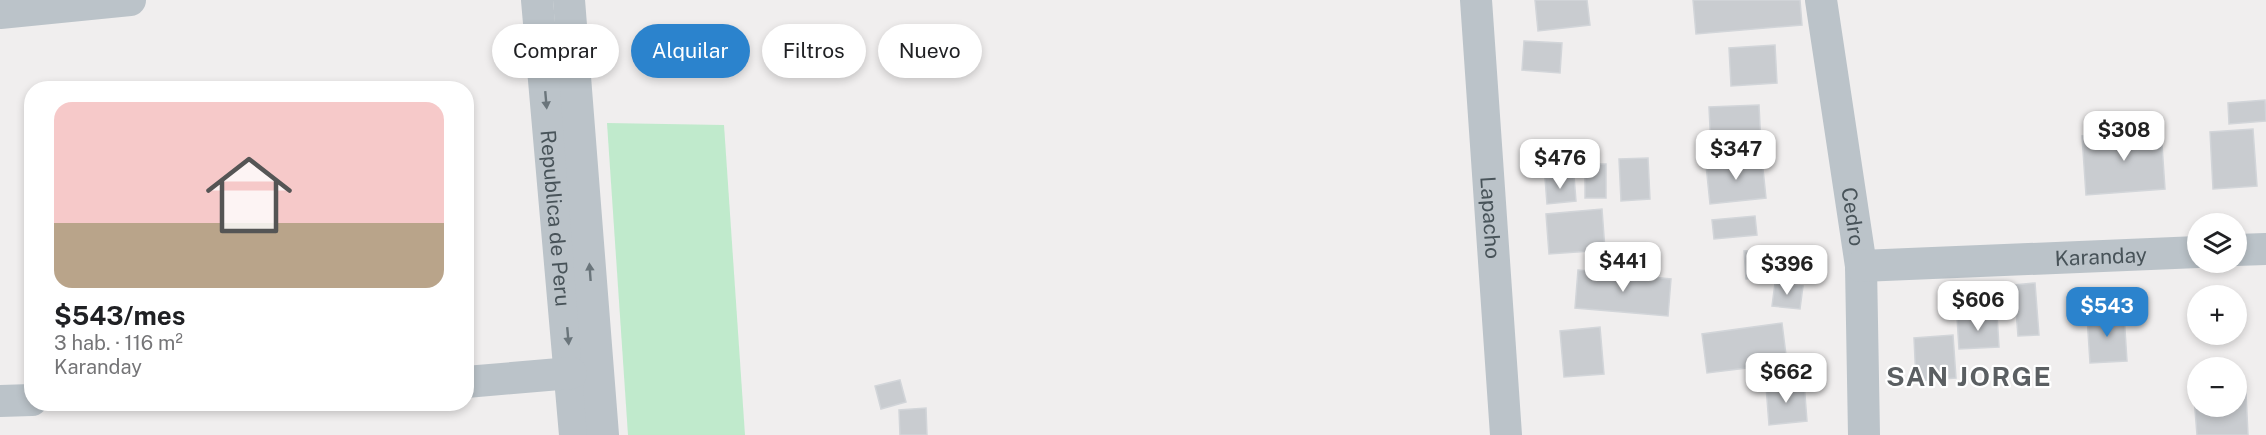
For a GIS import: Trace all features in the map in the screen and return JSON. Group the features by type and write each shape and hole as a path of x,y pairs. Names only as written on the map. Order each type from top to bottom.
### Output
{"street":[{"path":"0,13 130,0"},
{"name":"Republica de Peru","path":"537,0 575,435"},
{"name":"Republica de Peru","path":"569,0 603,435"},
{"name":"Lapacho","path":"1476,0 1506,435"},
{"name":"Cedro","path":"1821,0 1861,266 1864,435"},
{"path":"2247,250 2266,249"},
{"name":"Karanday","path":"1861,266 2187,252"},
{"path":"474,381 571,373"},
{"path":"0,401 24,400"}],"green space":[{"path":"607,123 724,125 745,435 628,435"}],"building":[{"path":"1535,0 1587,0 1590,25 1538,31"},
{"path":"1693,0 1800,0 1802,25 1696,34"},
{"path":"1524,41 1562,43 1560,73 1522,70"},
{"path":"1775,45 1777,83 1731,86 1729,48"},
{"path":"2265,100 2266,121 2229,124 2228,103"},
{"path":"1759,105 1761,146 1711,148 1709,107"},
{"path":"2253,129 2257,186 2213,189 2210,132"},
{"path":"2161,130 2165,189 2086,195 2082,136"},
{"path":"1648,158 1650,199 1621,201 1619,159"},
{"path":"1762,159 1766,198 1710,204 1706,165"},
{"path":"1585,164 1606,164 1606,198 1585,198"},
{"path":"1574,176 1576,201 1547,204 1545,178"},
{"path":"1602,209 1605,250 1549,254 1546,214"},
{"path":"1755,216 1757,235 1714,239 1712,220"},
{"path":"1784,248 1785,276 1746,279 1744,251"},
{"path":"1578,270 1671,279 1668,316 1575,308"},
{"path":"1775,283 1803,286 1800,309 1772,306"},
{"path":"2035,283 2039,335 2018,336 2014,285"},
{"path":"1997,314 1999,347 1959,349 1957,317"},
{"path":"2124,314 2127,361 2090,363 2087,316"},
{"path":"1782,323 1787,363 1707,373 1702,334"},
{"path":"1600,327 1604,374 1564,377 1560,331"},
{"path":"1953,335 1956,378 1916,381 1914,338"},
{"path":"900,380 906,402 881,409 875,386"},
{"path":"1804,382 1807,421 1769,425 1766,386"},
{"path":"926,408 927,435 900,435 899,410"},
{"path":"2247,414 2248,435 2197,435 2196,417 2247,417"}],"district":[{"name":"SAN JORGE","path":"1969,376"}]}
